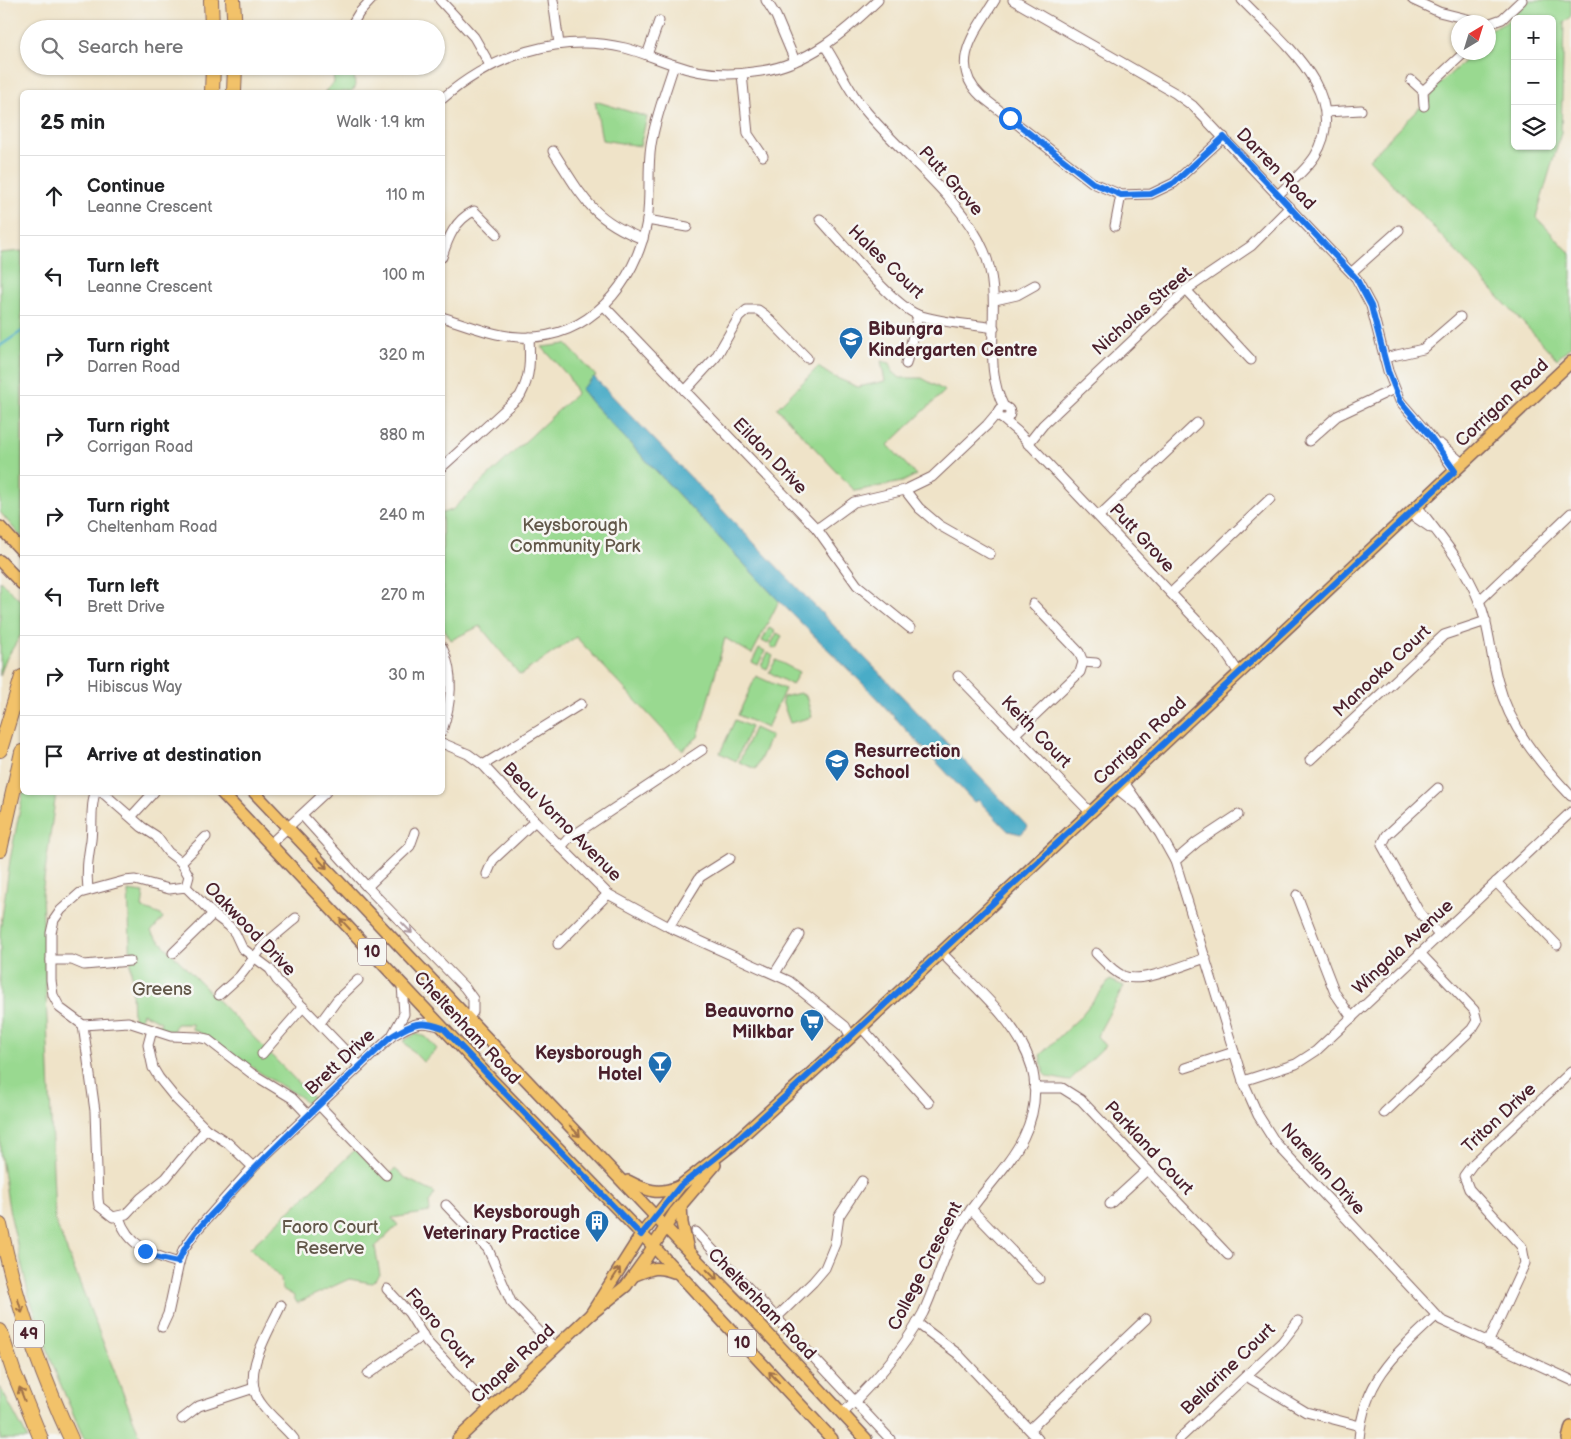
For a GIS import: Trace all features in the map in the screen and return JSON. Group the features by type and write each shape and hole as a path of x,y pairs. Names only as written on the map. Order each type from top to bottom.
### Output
{"highway":[{"path":"211,0 212,20"},
{"path":"234,0 235,20"},
{"path":"212,75 212,90"},
{"path":"234,90 235,75"},
{"path":"0,750 20,684"},
{"path":"0,850 20,761"},
{"name":"49","path":"0,1225 27,1327 51,1394 71,1439"},
{"name":"49","path":"0,1330 14,1373 41,1439"}],"main road":[{"name":"Corrigan Road","path":"655,1215 680,1186 732,1145 862,1027 1571,362"},
{"path":"0,527 20,549"},
{"path":"0,561 20,582"},
{"name":"Cheltenham Road","path":"224,795 402,985 654,1247 832,1439"},
{"name":"Cheltenham Road","path":"257,795 866,1439"},
{"name":"Corrigan Road","path":"654,1247 681,1205 732,1145"},
{"path":"619,1176 647,1191 660,1193 680,1186"},
{"path":"681,1205 682,1224 689,1252"},
{"name":"Chapel Road","path":"592,1314 655,1215"},
{"name":"Chapel Road","path":"458,1439 592,1314 618,1294 634,1276 654,1247"},
{"path":"634,1276 653,1267 677,1273"},
{"path":"1568,1439 1571,1427"}],"street":[{"path":"355,20 372,0"},
{"path":"440,0 474,36 490,65"},
{"path":"553,0 559,44"},
{"path":"766,0 776,16 795,61"},
{"path":"445,98 468,79 490,65 520,53 559,44 610,45 674,65 713,73 742,74 762,71 795,61 828,43 878,0"},
{"path":"994,0 967,47 965,70 974,90 1093,183 1121,195 1151,194 1174,183 1224,137"},
{"name":"Darren Road","path":"1013,0 1185,99 1224,137 1352,272 1371,306 1394,389 1405,408 1459,467"},
{"path":"1242,0 1311,74 1322,95 1326,112 1323,137 1318,151 1309,164 1278,194"},
{"path":"1413,0 1439,12 1451,15"},
{"path":"1496,21 1502,19 1522,0"},
{"path":"647,55 659,21"},
{"name":"Putt Grove","path":"828,43 855,98 971,225 988,261 995,300 992,352 1002,414 1242,670"},
{"path":"1423,91 1456,60"},
{"path":"445,318 497,333 519,337 545,336 573,327 604,306 626,279 643,239 647,220 651,145 674,65"},
{"path":"742,74 748,134 763,156"},
{"path":"1411,80 1423,91 1424,106"},
{"path":"1326,112 1361,110"},
{"path":"553,151 592,209 615,228 643,239"},
{"path":"1114,226 1121,195"},
{"name":"Nicholas Street","path":"1023,438 1043,425 1186,290 1251,246 1290,207"},
{"path":"445,250 455,227 464,215 474,211 497,234"},
{"name":"Hales Court","path":"820,219 894,297 918,314 994,328"},
{"path":"647,220 687,227"},
{"path":"1352,272 1399,230"},
{"path":"995,300 1017,295 1035,285"},
{"path":"1186,290 1251,360"},
{"name":"Eildon Drive","path":"604,306 817,529 857,585 910,628"},
{"path":"686,391 716,357 739,317 747,310 758,310 765,315 807,358"},
{"path":"906,364 918,314"},
{"path":"1384,358 1423,349 1460,317"},
{"path":"445,464 520,396 527,383 530,366 529,337"},
{"path":"1309,441 1337,416 1394,389"},
{"path":"817,529 854,502 905,490 932,477 987,425 1002,414"},
{"path":"1099,516 1197,423"},
{"path":"905,490 919,508 939,525 990,554"},
{"path":"1171,593 1270,499"},
{"path":"1413,509 1435,531 1464,568 1486,621 1498,683 1512,720 1532,752 1571,796"},
{"path":"1479,601 1571,513"},
{"path":"1015,734 1080,672 1083,662 1078,652 1033,604"},
{"name":"Manooka Court","path":"1310,760 1444,635 1486,621"},
{"path":"445,657 450,673 451,696 445,719"},
{"path":"1083,662 1096,663"},
{"name":"Keith Court","path":"958,676 1090,812"},
{"path":"483,765 581,704"},
{"name":"Beau Vorno Avenue","path":"445,744 468,754 483,765 535,821 608,894 669,927 775,973 789,981 845,1026 850,1037"},
{"path":"561,847 568,839 702,750"},
{"name":"Narellan Drive","path":"1120,785 1140,807 1175,862 1243,1081 1258,1116 1283,1152 1436,1316 1445,1323 1567,1379 1571,1384"},
{"path":"1438,788 1387,835 1382,845 1419,912 1439,935"},
{"path":"88,890 86,872 97,795"},
{"path":"100,795 156,836 168,852 181,862 189,876 186,887"},
{"path":"131,817 151,795"},
{"path":"270,844 323,795"},
{"name":"Wingala Avenue","path":"1243,1081 1283,1069 1306,1058 1352,1018 1571,812"},
{"name":"Cheltenham Road","path":"302,815 367,887 465,988 473,1001 473,1012 468,1018"},
{"path":"1175,862 1197,842 1238,815"},
{"path":"487,874 493,860 535,821"},
{"path":"367,887 410,846 415,832"},
{"path":"181,862 206,838"},
{"path":"1170,852 1197,842"},
{"path":"669,927 700,877 730,858"},
{"name":"Oakwood Drive","path":"83,1025 60,1008 54,996 51,933 54,920 61,910 80,893 135,880 169,889 186,887 213,914 229,926 235,933 242,948 270,969 277,980 360,1066"},
{"path":"1496,882 1557,946"},
{"path":"558,944 608,894"},
{"path":"1297,895 1335,993 1352,1018"},
{"path":"173,953 213,914"},
{"path":"219,995 240,976 265,944 296,918"},
{"path":"775,973 799,935"},
{"name":"College Crescent","path":"842,1414 890,1364 917,1324 950,1246 970,1209 1010,1161 1024,1140 1032,1114 1034,1088 1028,1056 1016,1032 941,952"},
{"path":"1096,953 1117,973 1133,978 1151,975 1206,958"},
{"path":"1384,1112 1472,1029 1477,1021 1474,1010 1420,953"},
{"path":"51,960 72,960 84,966 130,961"},
{"path":"320,1023 337,1000 358,980"},
{"name":"Brett Drive","path":"392,1036 404,1014 402,985"},
{"path":"262,1054 303,1007"},
{"path":"206,1129 166,1178 141,1198 126,1214 119,1217 112,1216 99,1206 95,1112 83,1025 128,1022 170,1036 197,1037 207,1040 250,1073 292,1098 308,1115"},
{"name":"Brett Drive","path":"162,1327 169,1308 178,1262 183,1250 196,1230 253,1168 392,1036 405,1028 421,1022 443,1028"},
{"path":"862,1027 929,1102"},
{"path":"152,1030 148,1046 153,1068 176,1099 206,1129 228,1143 253,1168"},
{"path":"1185,1068 1234,1052"},
{"name":"Triton Drive","path":"1488,1343 1526,1263 1526,1256 1522,1247 1469,1189 1464,1180 1465,1173 1571,1072"},
{"name":"Parkland Court","path":"1034,1088 1062,1088 1075,1095 1228,1255"},
{"path":"319,1105 386,1175"},
{"path":"1110,1204 1147,1170"},
{"path":"776,1318 825,1268 835,1244 839,1216 862,1181"},
{"path":"446,1205 488,1249 511,1302 556,1348"},
{"path":"970,1209 1039,1280"},
{"path":"119,1217 122,1226 145,1251 155,1257 178,1262"},
{"name":"Cheltenham Road","path":"696,1232 890,1439"},
{"name":"Faoro Court","path":"387,1289 408,1313 422,1335 490,1409"},
{"path":"281,1305 255,1363 254,1388 260,1402 294,1439"},
{"path":"1359,1439 1366,1400 1383,1369 1436,1316"},
{"path":"1030,1429 1146,1319"},
{"name":"Bellarine Court","path":"1179,1439 1282,1342 1298,1321"},
{"path":"917,1324 958,1354 1038,1439"},
{"path":"368,1374 422,1335"},
{"path":"1246,1376 1306,1412 1360,1426"},
{"path":"182,1419 199,1406 254,1388"}],"green space":[{"path":"1530,0 1571,0 1571,16 1564,23 1561,133 1556,150 1556,15 1514,15"},
{"path":"1511,17 1511,150 1556,150 1536,217 1571,254 1571,346 1557,359 1369,159 1419,108 1428,105 1433,90 1465,60 1496,60 1496,28"},
{"path":"333,75 354,75 355,88 352,90 326,90 334,83"},
{"path":"595,101 647,117 640,146 602,140"},
{"path":"20,251 20,536 0,512 0,253"},
{"name":"Keysborough Community Park","path":"566,344 596,376 589,381 591,402 779,601 752,654 725,638 698,737 682,750 576,637 520,675 480,626 451,640 445,630 445,512 452,510 577,393 568,376 542,347"},
{"path":"881,361 890,363 893,372 900,378 922,378 945,391 888,445 916,475 902,482 855,491 777,408 818,367 832,376 858,387 885,381"},
{"path":"0,581 20,600 20,636 5,661 0,676"},
{"path":"769,628 775,631 768,644 762,641"},
{"path":"777,633 782,636 776,649 770,646"},
{"path":"759,648 765,651 758,665 752,662"},
{"path":"768,653 773,656 767,669 761,666"},
{"path":"776,660 799,672 792,685 769,672"},
{"path":"756,676 785,689 767,728 738,715"},
{"path":"800,693 806,696 812,717 790,723 782,701 783,697"},
{"path":"735,720 751,727 736,761 720,753"},
{"path":"754,728 771,736 756,769 739,762"},
{"path":"23,795 56,795 42,894 55,1220 141,1439 84,1439 57,1376 29,1296 9,1209 0,1151 0,932 10,860"},
{"name":"Greens","path":"128,891 144,893 142,908 161,915 163,918 151,932 316,1101 310,1106 298,1096 219,1044 192,1029 192,1024 176,1024 173,1032 159,1028 161,1022 142,1013 140,1020 133,1018"},
{"path":"1110,980 1124,986 1097,1036 1105,1046 1069,1081 1048,1077 1044,1074 1040,1055 1079,1018"},
{"path":"416,1034 426,1037 437,1049 423,1062 403,1041"},
{"name":"Faoro Court Reserve","path":"355,1150 385,1179 395,1169 407,1179 435,1193 429,1203 430,1212 392,1218 398,1225 375,1247 380,1275 372,1283 349,1279 297,1303 293,1295 282,1289 281,1279 250,1248"},
{"path":"0,1387 28,1439 0,1439"}],"water":[{"path":"594,377 1028,827 1021,834 1008,831 978,800 974,802 867,688 779,601 591,402 581,389"}],"waterway":[{"path":"0,346 20,332"}],"place":[{"name":"Bibungra Kindergarten Centre","path":"851,360"},
{"name":"Resurrection School","path":"837,782"},
{"name":"Beauvorno Milkbar","path":"812,1042"},
{"name":"Keysborough Hotel","path":"660,1084"},
{"name":"Keysborough Veterinary Practice","path":"597,1243"}],"route":[{"path":"145,1251 155,1257 178,1262 183,1250 196,1230 264,1156 392,1036 405,1028 421,1022 428,1022 443,1028 641,1235 655,1215 680,1186 732,1145 850,1037 1455,471 1430,436 1415,421 1400,401 1388,371 1371,306 1352,272 1224,137 1174,183 1151,194 1121,195 1093,183 1010,118"}]}
